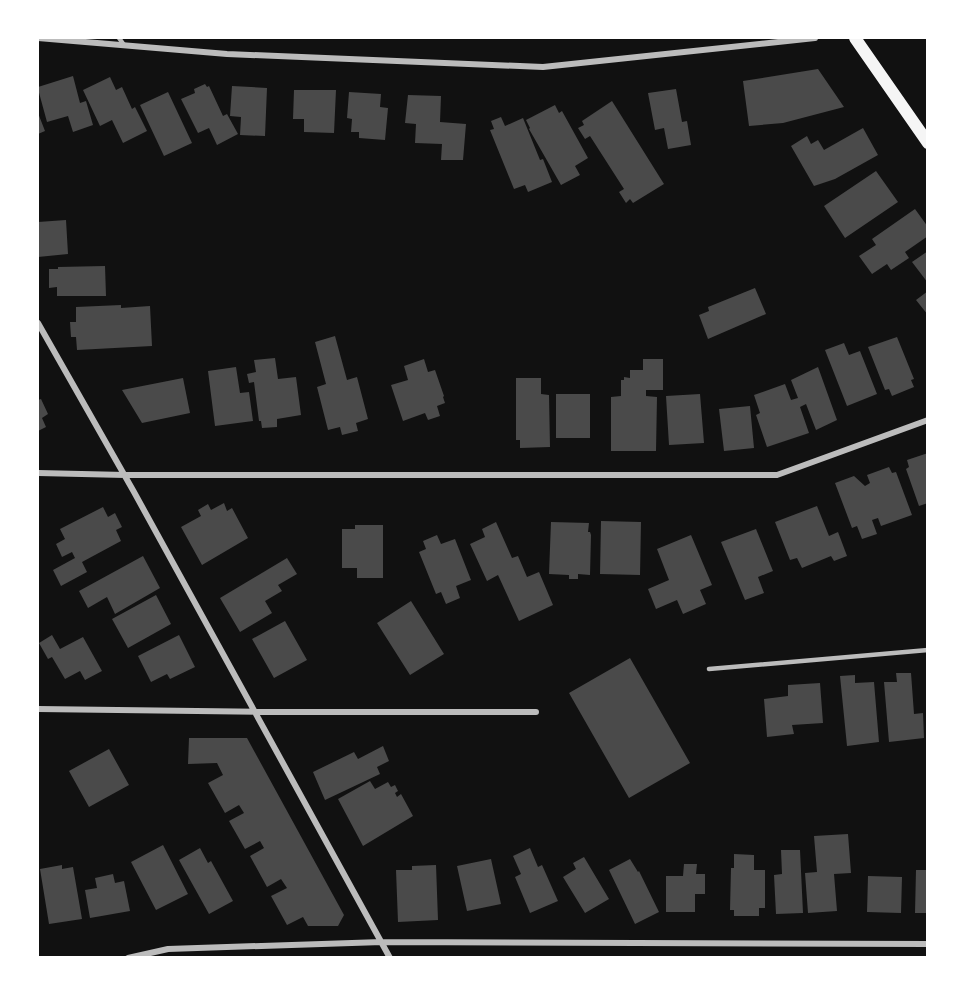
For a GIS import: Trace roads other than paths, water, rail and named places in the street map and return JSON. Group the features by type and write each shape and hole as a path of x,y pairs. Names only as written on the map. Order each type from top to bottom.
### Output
{"main road":[{"path":"855,38 927,143"}],"street":[{"path":"38,38 227,54 543,67 815,38"},
{"path":"38,322 125,475 390,957"},
{"path":"38,472 125,475 777,475 927,420"},
{"path":"38,709 536,712"},
{"path":"128,957 168,949 382,942 927,944"}],"lane":[{"path":"119,38 124,45"},
{"path":"709,669 927,650"}]}
